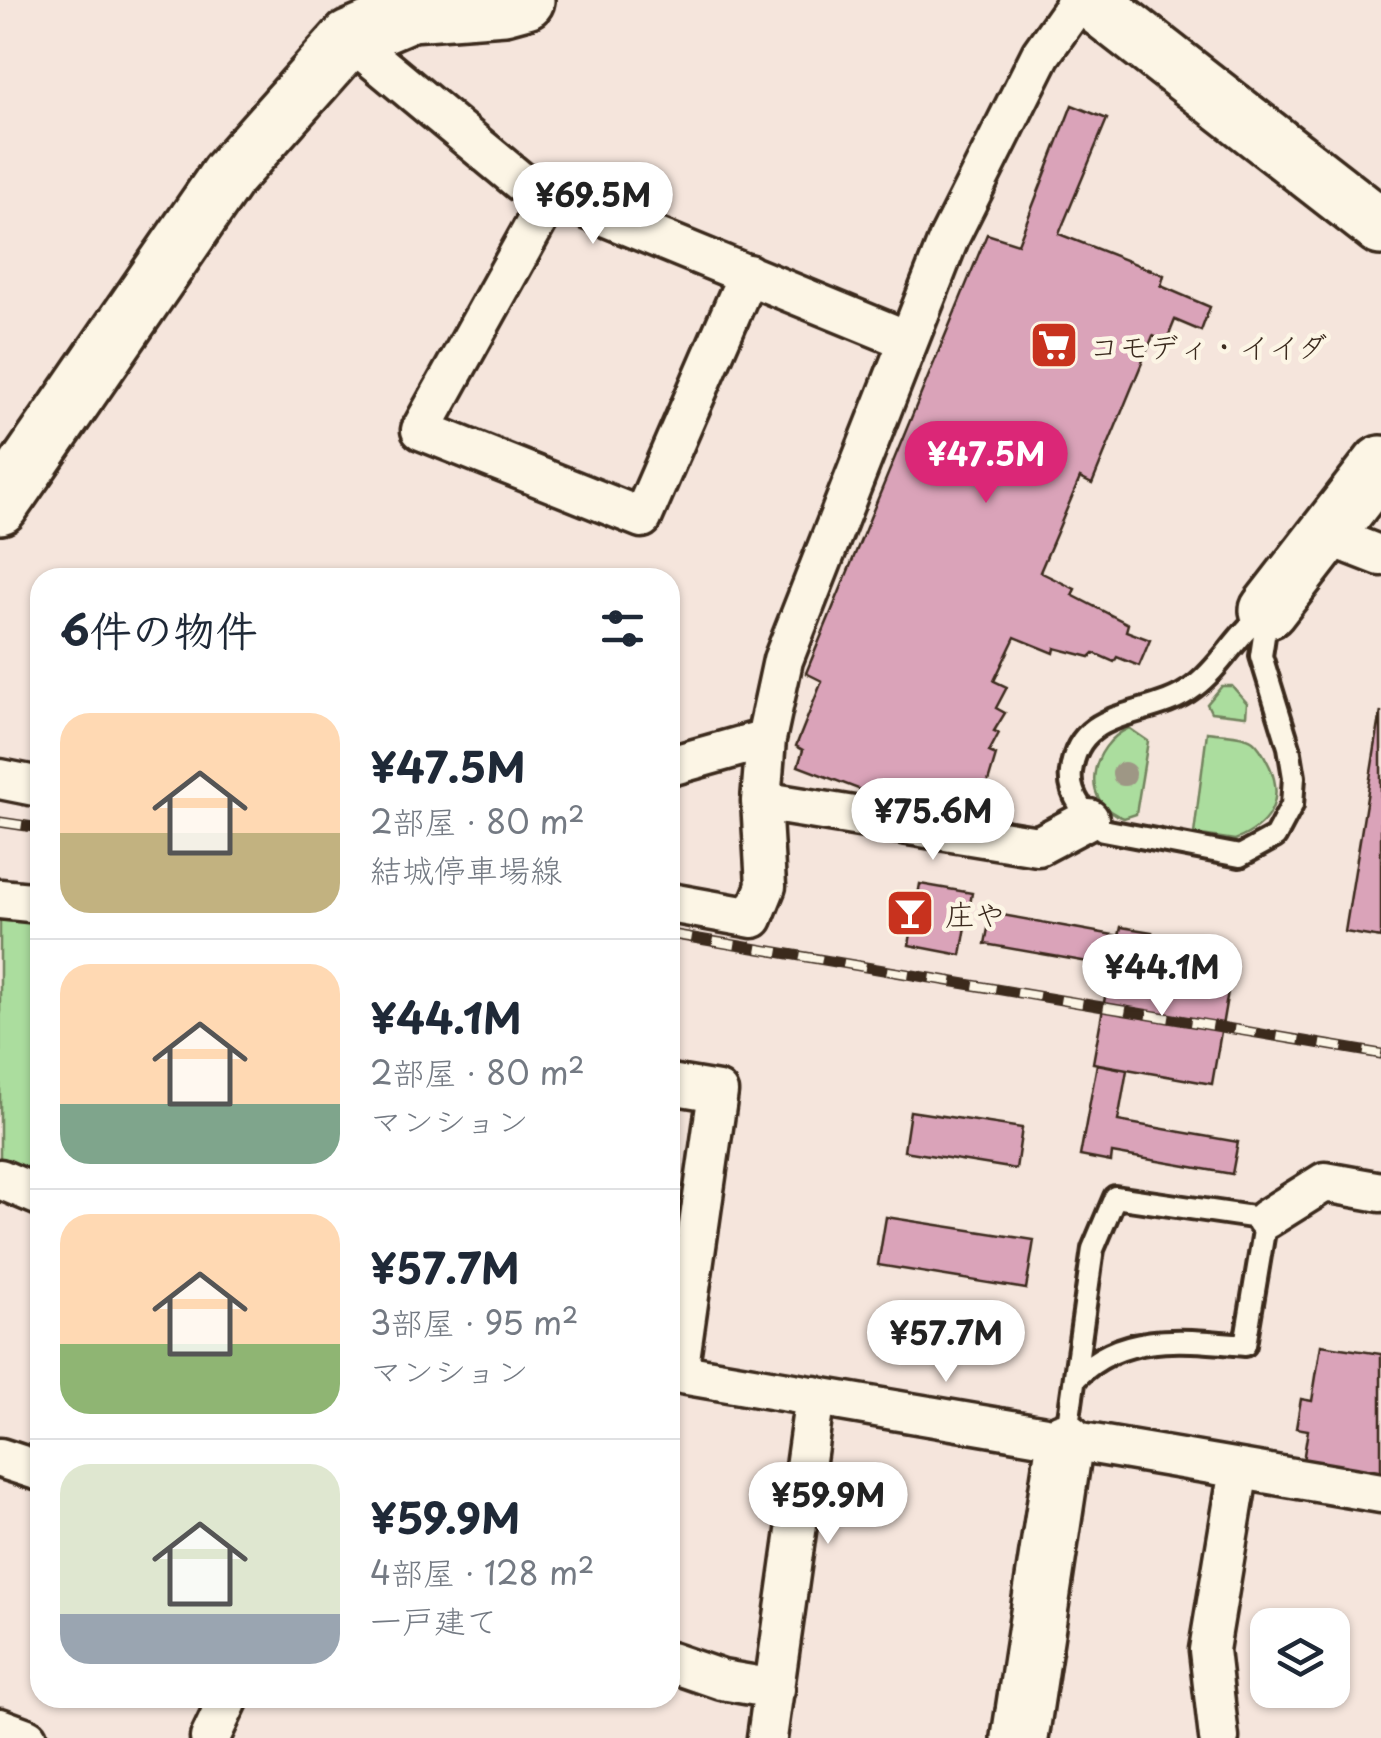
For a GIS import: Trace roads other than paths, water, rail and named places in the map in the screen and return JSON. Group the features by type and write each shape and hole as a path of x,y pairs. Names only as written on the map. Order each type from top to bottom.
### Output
{"street":[{"path":"0,506 228,175 349,39 410,14 504,6 526,0"},
{"path":"680,905 752,918 766,886 761,801 766,739 783,660 907,340 974,181 1040,54 1079,0"},
{"path":"1090,0 1381,227"},
{"path":"349,39 521,182 907,340"},
{"path":"552,194 421,430 642,518 748,274"},
{"path":"1268,610 1381,464"},
{"path":"1327,534 1381,556"},
{"path":"680,763 766,739"},
{"path":"0,780 30,785"},
{"path":"761,801 1038,846 1088,819"},
{"path":"0,900 30,902"},
{"path":"680,1086 718,1092 680,1334"},
{"path":"0,1179 30,1192"},
{"path":"1266,1219 1325,1182 1381,1192"},
{"path":"680,1373 1381,1493"},
{"path":"767,1738 815,1396"},
{"path":"1020,1738 1066,1440"},
{"path":"0,1458 30,1468"},
{"path":"1219,1738 1209,1650 1239,1468"},
{"path":"680,1665 722,1680 775,1689"},
{"path":"210,1738 224,1708"},
{"path":"0,1728 27,1738"}],"lane":[{"path":"1268,610 1261,656 1294,776 1292,805 1281,830 1240,856 1103,830 1088,819 1070,778 1076,744 1103,722 1174,702 1198,684 1243,629 1268,610"},
{"path":"1066,1440 1093,1249 1115,1197 1266,1219 1245,1345 1182,1340 1132,1344 1097,1357 1077,1377"}],"railway":[{"path":"0,822 30,826"},
{"path":"680,936 1381,1054"}],"place":[{"name":"コモディ・イイダ","path":"1054,345"},
{"name":"庄や","path":"910,913"}]}
